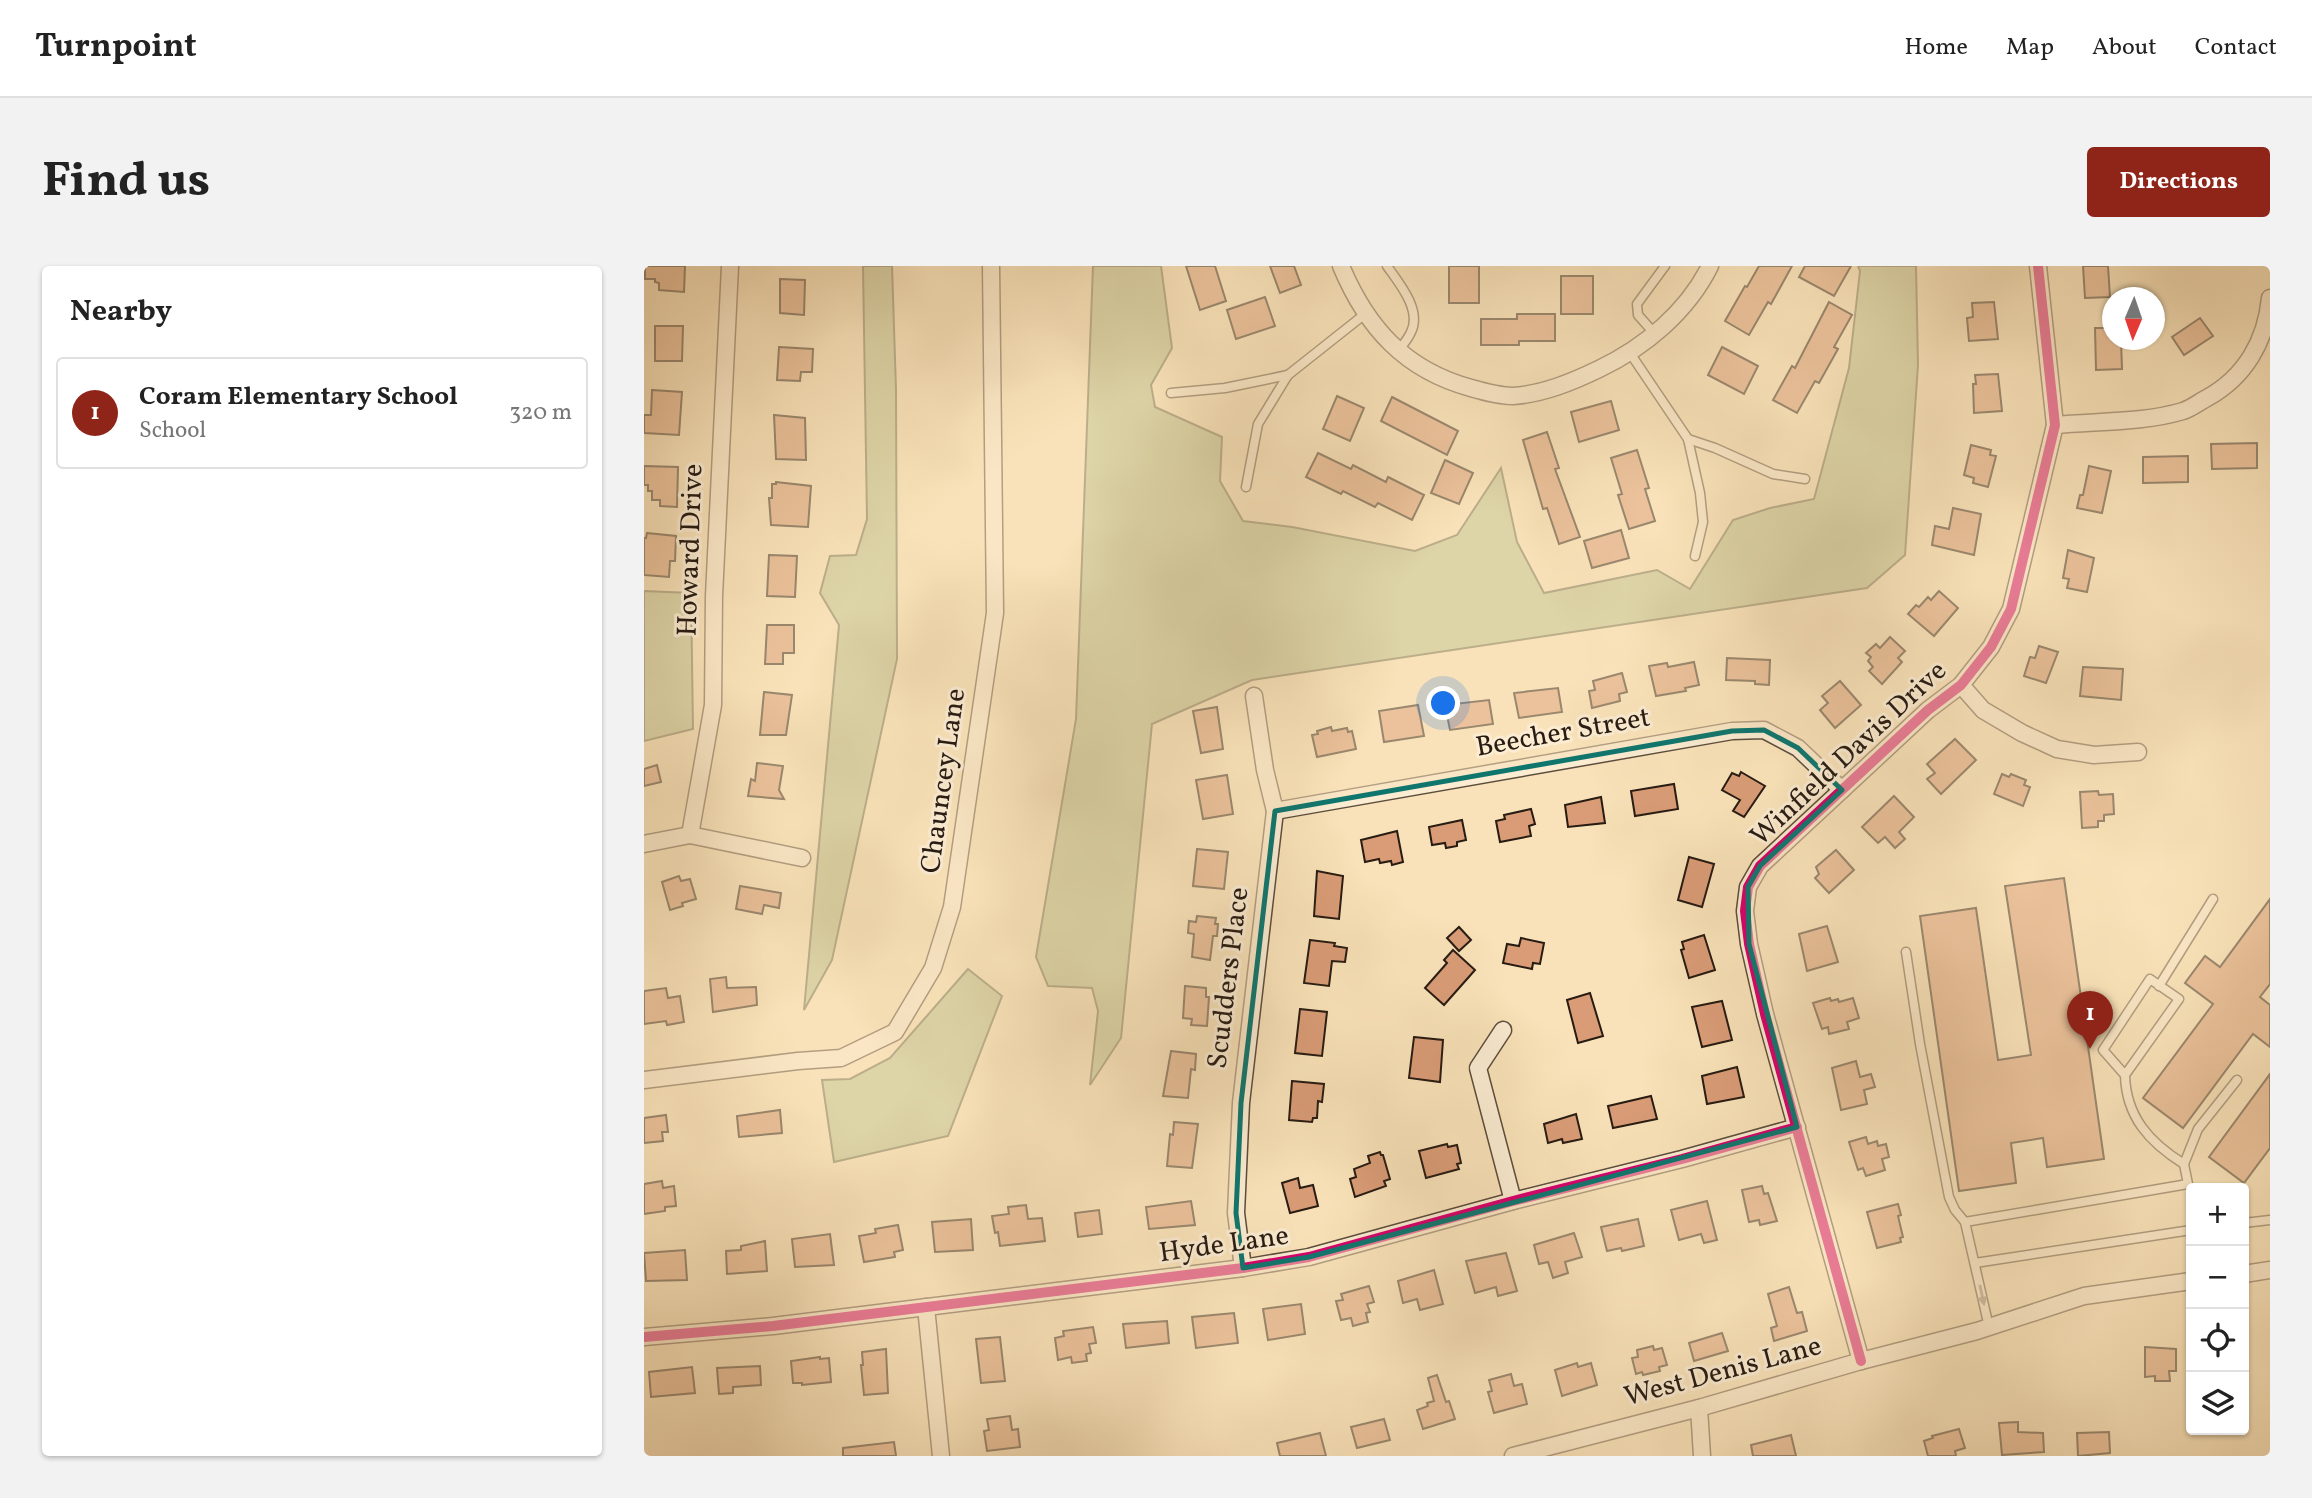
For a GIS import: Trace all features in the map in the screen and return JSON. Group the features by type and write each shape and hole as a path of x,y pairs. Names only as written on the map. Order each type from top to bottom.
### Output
{"street":[{"name":"Howard Drive","path":"690,835 713,705 714,596 730,266"},
{"name":"Chauncey Lane","path":"644,1080 841,1058 895,1032 933,968 952,907 995,612 991,266"},
{"path":"1341,266 1352,294 1365,314 1398,351 1440,377 1498,395 1513,396 1561,385 1630,353 1677,314 1710,266"},
{"name":"Winfield Davis Drive","path":"1861,1361 1749,944 1745,911 1748,887 1760,866 1928,710 1961,685 1992,647 2011,609 2055,425 2038,266"},
{"path":"2055,425 2159,417 2187,410 2218,392 2241,371 2260,344 2268,320 2270,298"},
{"path":"1961,685 1983,710 2022,733 2057,748 2094,755 2138,752"},
{"name":"Scudders Place","path":"1243,1268 1236,1213 1241,1103 1275,811 1265,770 1254,696"},
{"name":"Beecher Street","path":"1275,811 1732,731 1764,730 1787,742 1798,748 1842,790"},
{"path":"644,844 690,835 802,858"},
{"path":"1503,1030 1478,1068 1513,1201"},
{"name":"Hyde Lane","path":"644,1337 773,1326 1243,1268 1310,1257 1797,1126"},
{"path":"2249,1273 2270,1270"},
{"name":"West Denis Lane","path":"1513,1456 1699,1408 1989,1327 2084,1296 2186,1282"},
{"path":"926,1307 941,1456"},
{"path":"1699,1408 1702,1456"}],"lane":[{"path":"1387,266 1404,290 1414,319 1412,331 1398,351"},
{"path":"1654,333 1638,316 1637,304 1665,266"},
{"path":"1246,487 1258,424 1288,375 1365,314"},
{"path":"1630,353 1688,439 1700,493 1703,522 1695,556"},
{"path":"1171,393 1225,388 1288,375"},
{"path":"1688,439 1773,474 1805,479"},
{"path":"2159,986 2213,899"},
{"path":"1906,952 1920,1044 1949,1197 1965,1222 1989,1327"},
{"path":"2125,1075 2179,999 2150,979 2103,1049 2125,1075 2126,1090 2136,1121 2165,1152 2184,1164"},
{"path":"1965,1222 2188,1184 2184,1164 2198,1129 2237,1080"},
{"path":"2249,1222 2270,1220"},
{"path":"1975,1263 2186,1231"}],"highlighted area":[{"path":"1764,730 1798,748 1842,790 1760,866 1748,887 1749,944 1797,1127 1309,1257 1243,1268 1236,1213 1241,1103 1275,811 1732,731"}],"green space":[{"path":"863,266 892,266 896,389 897,659 832,960 804,1010 839,625 820,593 830,556 856,555 867,519"},
{"path":"1093,266 1161,266 1172,348 1151,385 1155,407 1222,437 1220,481 1243,521 1292,527 1415,551 1457,535 1501,468 1517,542 1544,593 1657,570 1690,589 1733,520 1770,508 1814,499 1849,368 1860,271 1858,266 1916,266 1918,365 1905,555 1867,588 1252,680 1152,724 1121,1038 1090,1085 1098,1011 1092,988 1048,986 1036,957 1076,719"},
{"path":"644,591 691,593 693,729 644,741"},
{"path":"968,969 1002,996 948,1136 834,1162 822,1080 850,1079 890,1058"}],"building":[{"path":"645,266 685,266 684,292 659,290 659,283 655,282 655,279 645,279"},
{"path":"1186,266 1215,266 1226,301 1200,310"},
{"path":"1270,266 1294,266 1301,285 1280,293"},
{"path":"1449,266 1479,266 1479,303 1449,303"},
{"path":"1759,266 1792,266 1771,304 1768,302 1749,335 1725,321"},
{"path":"1805,266 1851,266 1834,296 1799,277"},
{"path":"2083,266 2108,266 2109,287 2102,287 2102,297 2085,298"},
{"path":"1561,276 1593,276 1593,314 1561,314"},
{"path":"780,279 805,280 804,315 780,313"},
{"path":"1265,297 1275,326 1236,339 1227,310"},
{"path":"1829,302 1852,315 1834,347 1838,349 1819,383 1815,381 1797,413 1773,400 1792,366 1795,368"},
{"path":"1994,302 1998,339 1969,341 1967,318 1973,317 1972,303"},
{"path":"1517,314 1555,314 1555,341 1481,345 1481,319 1517,319"},
{"path":"2200,318 2213,336 2184,355 2172,337"},
{"path":"655,326 683,326 682,361 655,361"},
{"path":"2095,328 2102,328 2102,350 2121,350 2122,369 2096,370"},
{"path":"779,347 813,349 812,372 801,372 800,381 777,380"},
{"path":"1722,347 1758,366 1744,394 1708,375"},
{"path":"1998,374 2002,411 1974,413 1975,375"},
{"path":"652,390 682,392 679,435 644,433 644,415 651,415"},
{"path":"1337,396 1364,408 1350,441 1323,429"},
{"path":"1392,397 1458,431 1447,455 1381,421"},
{"path":"1611,401 1619,430 1579,442 1571,412"},
{"path":"774,415 805,418 806,460 776,459"},
{"path":"1547,432 1559,468 1555,469 1580,537 1559,544 1547,508 1543,509 1523,440"},
{"path":"2257,443 2257,468 2212,469 2211,444"},
{"path":"1971,445 1991,450 1990,455 1996,456 1988,487 1973,483 1974,478 1964,475"},
{"path":"1637,450 1649,488 1645,489 1655,521 1629,529 1618,495 1622,494 1611,458"},
{"path":"1318,453 1351,469 1353,465 1386,482 1388,477 1424,495 1412,520 1378,503 1375,507 1306,477"},
{"path":"2188,456 2188,482 2143,483 2143,457"},
{"path":"1445,460 1473,473 1459,504 1431,493"},
{"path":"644,466 678,467 677,507 660,506 660,500 652,500 652,491 648,491 648,485 644,485"},
{"path":"2089,466 2111,471 2102,513 2077,508 2080,495 2083,495"},
{"path":"776,482 811,486 808,527 771,525 769,498 772,498 772,484"},
{"path":"1953,508 1981,514 1974,555 1932,545 1935,526 1949,529"},
{"path":"1621,530 1629,558 1592,568 1584,541"},
{"path":"647,533 676,536 675,561 670,561 669,577 644,575 644,538"},
{"path":"2068,550 2094,558 2087,592 2067,588 2069,579 2063,578"},
{"path":"769,555 797,556 795,597 767,596"},
{"path":"1939,591 1958,608 1934,636 1908,614 1928,597 1931,600"},
{"path":"767,625 794,625 794,653 783,653 783,664 765,664"},
{"path":"1890,637 1905,651 1898,658 1902,662 1882,684 1869,671 1873,667 1868,661 1871,657 1866,653 1876,644 1880,648"},
{"path":"2039,646 2058,652 2046,683 2024,676 2030,657 2035,658"},
{"path":"1727,658 1770,660 1769,685 1755,684 1755,681 1726,680"},
{"path":"1694,662 1699,685 1685,688 1686,691 1656,696 1649,666 1667,663 1668,667"},
{"path":"2083,667 2123,669 2121,700 2080,696"},
{"path":"1622,673 1627,692 1619,694 1620,701 1592,708 1589,691 1595,690 1593,681"},
{"path":"1840,681 1861,705 1835,728 1820,710 1828,703 1822,696"},
{"path":"1558,688 1562,712 1519,718 1514,693"},
{"path":"764,692 792,695 786,735 760,735"},
{"path":"1489,700 1493,724 1450,730 1445,705"},
{"path":"1418,705 1424,736 1384,742 1379,711"},
{"path":"1217,707 1223,749 1201,753 1193,711"},
{"path":"1331,727 1332,731 1347,728 1348,732 1352,731 1356,749 1317,757 1312,735"},
{"path":"1955,739 1976,760 1941,794 1927,779 1935,773 1927,764"},
{"path":"757,763 783,766 779,790 784,799 748,796 751,779 755,781"},
{"path":"657,765 661,782 644,786 644,769"},
{"path":"1741,772 1765,786 1744,817 1733,811 1740,800 1722,790 1732,773 1739,776"},
{"path":"2002,774 2009,777 2011,774 2026,780 2024,785 2030,787 2023,806 1994,794"},
{"path":"1227,775 1233,814 1203,819 1196,780"},
{"path":"1674,784 1678,809 1635,816 1631,791"},
{"path":"2098,791 2099,795 2113,794 2114,814 2104,815 2104,821 2098,821 2098,827 2082,828 2080,792"},
{"path":"1894,796 1914,817 1899,832 1905,839 1895,848 1885,837 1878,843 1862,827"},
{"path":"1601,797 1605,823 1568,827 1565,805"},
{"path":"1531,809 1535,824 1529,826 1531,836 1500,842 1496,821 1505,819 1504,815"},
{"path":"1462,820 1466,840 1457,842 1457,846 1446,848 1445,843 1432,845 1429,827"},
{"path":"1397,831 1403,862 1392,865 1391,861 1380,863 1379,859 1365,862 1361,840"},
{"path":"1197,849 1228,852 1224,889 1193,886"},
{"path":"1836,850 1854,870 1829,893 1815,878 1819,874 1816,867"},
{"path":"1689,857 1714,864 1702,907 1678,900"},
{"path":"1317,871 1343,876 1339,919 1314,916"},
{"path":"679,876 681,881 690,879 696,899 670,910 662,882"},
{"path":"2064,878 2104,1159 2047,1167 2043,1138 2011,1143 2016,1183 1959,1191 1920,916 1976,908 1998,1060 2031,1055 2005,886"},
{"path":"740,886 781,893 779,908 764,905 762,914 736,909"},
{"path":"2270,899 2270,984 2260,997 2270,1005 2270,1047 2253,1034 2183,1128 2143,1098 2213,1004 2185,983 2205,956 2220,967"},
{"path":"1197,916 1216,918 1215,924 1218,924 1217,936 1213,936 1210,960 1192,957 1194,934 1188,933 1189,921 1196,922"},
{"path":"1827,926 1838,962 1807,971 1799,934"},
{"path":"1459,927 1471,940 1459,951 1447,938"},
{"path":"1704,935 1715,970 1689,978 1681,950 1684,949 1682,942"},
{"path":"1521,938 1544,943 1540,964 1533,963 1532,969 1503,963 1507,944 1519,946"},
{"path":"1310,940 1335,943 1334,946 1347,948 1345,962 1332,961 1329,986 1304,983"},
{"path":"1453,950 1475,970 1444,1005 1425,988 1447,963 1444,960"},
{"path":"726,977 727,988 756,987 757,1005 713,1012 710,979"},
{"path":"1185,986 1206,988 1206,997 1209,997 1207,1026 1191,1025 1192,1019 1183,1018"},
{"path":"666,988 668,998 680,996 684,1022 667,1025 666,1021 644,1024 644,991"},
{"path":"1590,993 1603,1036 1578,1043 1567,1000"},
{"path":"1830,998 1831,1001 1838,999 1839,1002 1853,998 1859,1018 1847,1022 1849,1029 1829,1034 1828,1027 1822,1029 1813,1003"},
{"path":"1722,1001 1732,1040 1702,1047 1692,1007"},
{"path":"1300,1009 1327,1012 1322,1056 1295,1053"},
{"path":"1414,1037 1443,1040 1440,1082 1409,1078"},
{"path":"1171,1051 1196,1054 1195,1070 1191,1069 1188,1098 1163,1096"},
{"path":"1856,1061 1860,1077 1871,1074 1875,1087 1864,1090 1867,1104 1841,1110 1832,1068"},
{"path":"1737,1067 1744,1097 1707,1104 1702,1076"},
{"path":"2270,1074 2270,1148 2244,1183 2209,1157"},
{"path":"1292,1081 1324,1084 1322,1102 1318,1101 1317,1118 1313,1118 1312,1122 1289,1120"},
{"path":"1651,1096 1657,1119 1613,1128 1608,1106"},
{"path":"780,1110 782,1133 739,1137 737,1116"},
{"path":"1576,1114 1582,1139 1563,1143 1562,1139 1548,1143 1544,1124"},
{"path":"666,1115 668,1132 662,1132 663,1141 644,1143 644,1118"},
{"path":"1174,1122 1198,1124 1192,1168 1167,1166"},
{"path":"1866,1137 1868,1144 1877,1141 1878,1146 1886,1144 1889,1157 1882,1159 1885,1170 1866,1176 1863,1168 1858,1170 1849,1142"},
{"path":"1447,1144 1448,1147 1457,1145 1461,1163 1457,1164 1459,1169 1426,1178 1419,1151"},
{"path":"1380,1152 1390,1179 1384,1181 1386,1186 1355,1197 1350,1179 1356,1177 1354,1169 1370,1163 1368,1156"},
{"path":"1298,1178 1300,1188 1313,1185 1318,1206 1290,1213 1282,1183"},
{"path":"662,1181 663,1188 674,1186 676,1206 665,1207 665,1211 644,1214 644,1184"},
{"path":"1762,1186 1764,1194 1768,1193 1777,1221 1760,1225 1759,1220 1749,1222 1742,1190"},
{"path":"1191,1201 1195,1225 1149,1229 1146,1207"},
{"path":"1707,1201 1717,1240 1704,1243 1701,1234 1679,1240 1671,1210"},
{"path":"1898,1204 1903,1237 1900,1238 1901,1242 1877,1248 1867,1212"},
{"path":"1026,1205 1028,1219 1042,1218 1045,1241 1000,1246 992,1216 1009,1214 1008,1207"},
{"path":"1099,1210 1102,1234 1078,1237 1075,1213"},
{"path":"971,1219 973,1250 935,1252 932,1222"},
{"path":"1638,1219 1644,1246 1607,1251 1601,1227"},
{"path":"898,1225 903,1250 894,1252 895,1257 864,1262 859,1236 876,1233 875,1229"},
{"path":"1574,1233 1582,1257 1565,1262 1568,1273 1553,1278 1548,1262 1539,1264 1534,1245"},
{"path":"830,1234 834,1265 795,1267 792,1239"},
{"path":"765,1241 767,1271 727,1274 726,1251 741,1250 741,1246"},
{"path":"685,1250 687,1280 646,1281 644,1253"},
{"path":"1506,1253 1517,1291 1498,1296 1496,1287 1475,1293 1466,1261"},
{"path":"1434,1270 1443,1304 1420,1310 1417,1299 1403,1303 1398,1281"},
{"path":"1369,1286 1374,1302 1367,1304 1370,1312 1366,1313 1368,1322 1353,1326 1351,1318 1341,1320 1336,1301 1343,1300 1341,1294"},
{"path":"1789,1287 1797,1313 1802,1312 1807,1331 1774,1341 1771,1328 1777,1326 1768,1294"},
{"path":"1301,1304 1305,1334 1268,1340 1263,1309"},
{"path":"1234,1313 1238,1343 1196,1348 1192,1317"},
{"path":"1167,1321 1169,1343 1126,1348 1123,1324"},
{"path":"1093,1327 1096,1343 1089,1344 1091,1353 1086,1354 1087,1361 1072,1363 1071,1357 1058,1360 1055,1338 1064,1336 1063,1331"},
{"path":"1722,1333 1728,1351 1694,1361 1689,1343"},
{"path":"1000,1337 1005,1381 981,1383 976,1339"},
{"path":"1653,1346 1654,1350 1662,1348 1667,1365 1659,1367 1660,1371 1636,1374 1632,1358 1638,1357 1637,1350"},
{"path":"2145,1347 2176,1349 2176,1371 2169,1371 2170,1381 2155,1381 2155,1376 2145,1377"},
{"path":"886,1349 888,1393 864,1395 862,1352"},
{"path":"829,1358 831,1382 802,1385 793,1383 791,1361"},
{"path":"1577,1363 1578,1367 1591,1363 1597,1385 1562,1396 1555,1370"},
{"path":"760,1366 761,1385 733,1387 733,1393 719,1394 717,1368"},
{"path":"692,1367 695,1393 651,1397 649,1372"},
{"path":"1511,1374 1514,1386 1522,1384 1527,1404 1494,1413 1488,1392 1492,1391 1489,1380"},
{"path":"1437,1375 1455,1419 1423,1429 1417,1410 1434,1401 1428,1378"},
{"path":"1010,1416 1012,1430 1018,1429 1020,1447 987,1451 984,1431 989,1430 987,1419"},
{"path":"1384,1419 1390,1440 1357,1448 1351,1427"},
{"path":"2018,1422 2018,1432 2043,1433 2044,1452 2002,1455 1999,1423"},
{"path":"1959,1429 1965,1448 1955,1451 1956,1456 1928,1456 1924,1441 1933,1438 1932,1436"},
{"path":"2109,1432 2110,1453 2078,1456 2077,1433"},
{"path":"1320,1433 1326,1456 1280,1456 1277,1443"},
{"path":"1791,1435 1796,1456 1753,1456 1751,1445"},
{"path":"894,1442 896,1456 843,1456 843,1448"}],"cycle path":[{"path":"1861,1361 1765,1014 1749,944 1745,911 1748,887 1760,866 1928,710 1961,685 1991,647 2011,609 2055,425 2038,266"},
{"path":"644,1337 773,1326 1243,1268 1309,1257 1797,1127"}],"place":[{"name":"Coram Elementary School","path":"2090,1049"}]}
